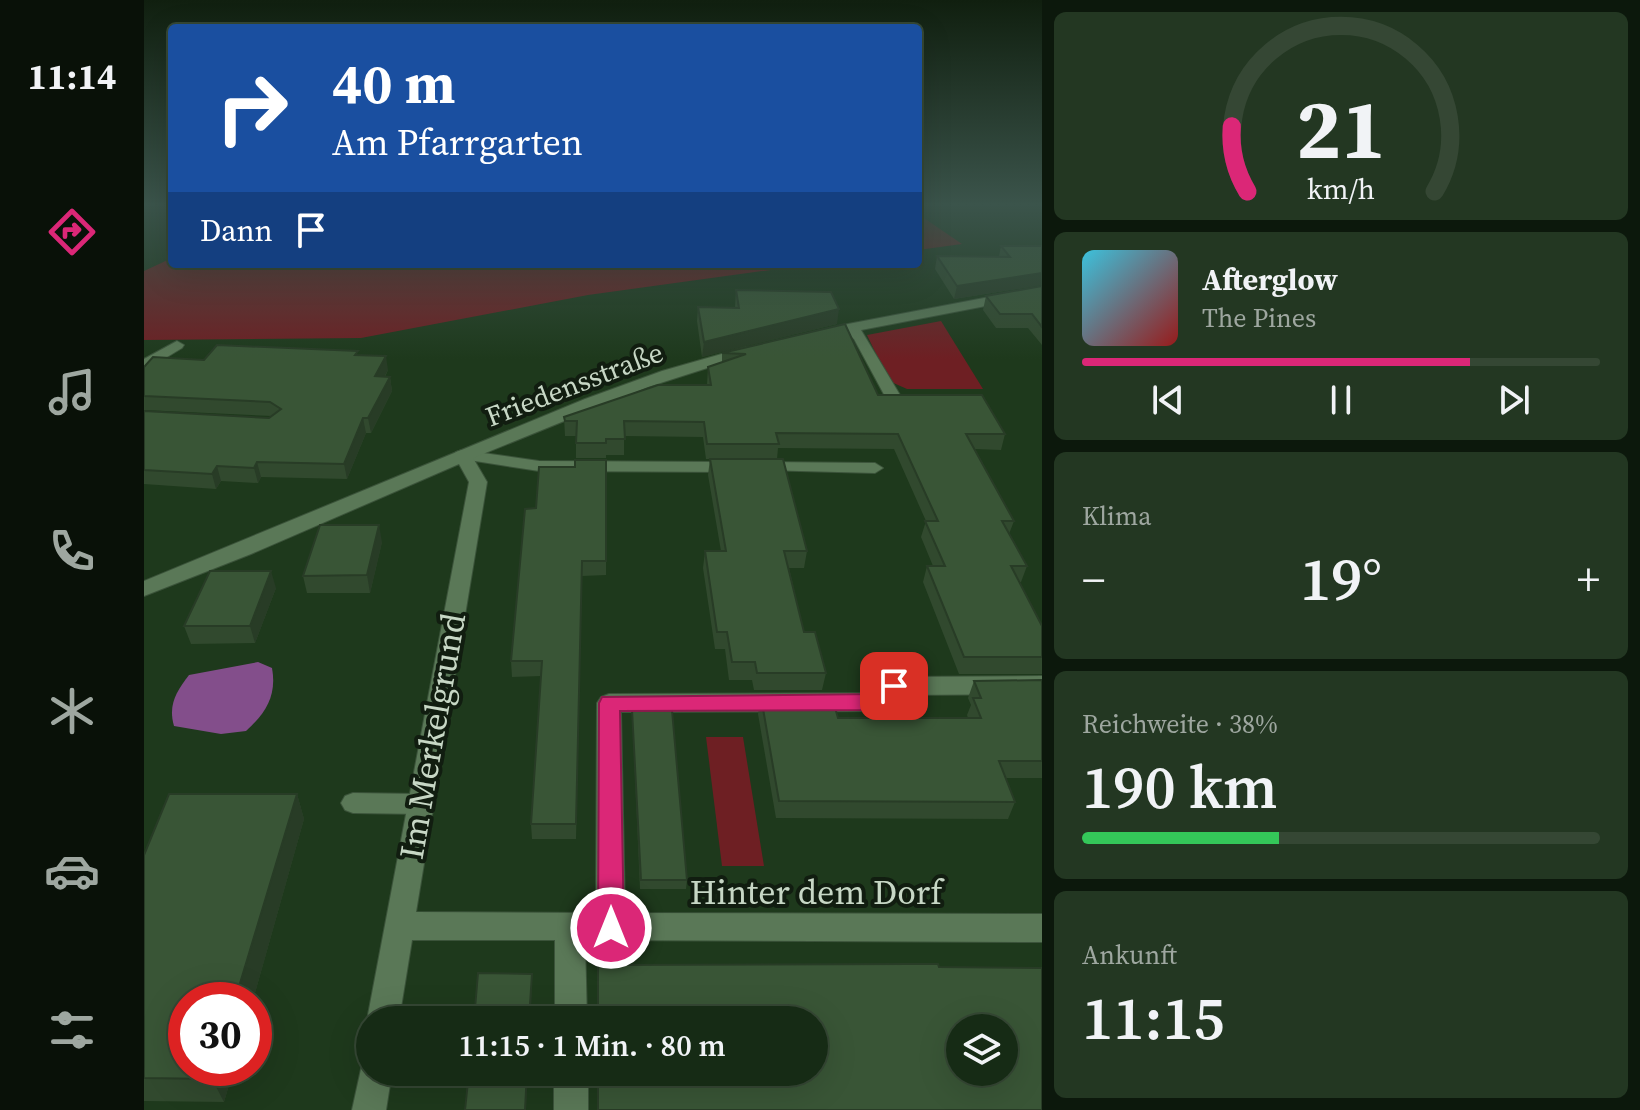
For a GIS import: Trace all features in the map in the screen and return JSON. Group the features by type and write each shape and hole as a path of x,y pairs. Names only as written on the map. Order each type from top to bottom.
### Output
{"street":[{"path":"806,337 1042,291"},
{"path":"848,328 860,336 895,400"},
{"path":"144,366 177,345"},
{"name":"Friedensstraße","path":"144,589 197,570 462,455 622,390 764,347"},
{"name":"Im Merkelgrund","path":"385,1006 478,482 462,455"},
{"path":"611,928 609,703 882,702 894,686 1042,685"},
{"name":"Hinter dem Dorf","path":"398,926 1042,928"},
{"path":"570,928 571,1006"},
{"path":"369,1110 373,1086"},
{"path":"571,1086 571,1110"}],"lane":[{"path":"462,455 539,466 875,468"},
{"path":"353,803 419,804"}],"shaded area":[{"path":"168,260 168,268 785,268 588,295 361,338 144,340 144,271"},
{"path":"941,321 983,389 907,389 889,381 867,335"},
{"path":"258,662 272,668 273,687 264,710 246,731 221,734 174,726 174,699 189,675"},
{"path":"706,737 743,737 764,866 722,866"}],"building":[{"path":"1008,255 1042,255 1042,273 957,286 937,256 1010,257"},
{"path":"1042,286 1042,327 1032,314 1000,314 986,296"},
{"path":"736,290 831,292 839,309 704,342 698,307 739,308"},
{"path":"845,324 878,395 982,395 1005,434 966,434 1014,521 1002,521 1027,566 1011,566 1042,626 1042,657 964,657 927,566 945,566 925,521 938,521 898,434 776,433 779,444 707,444 704,422 624,421 625,439 606,439 606,443 576,443 577,421 565,421 564,417 658,385 711,385 708,367 746,354 722,353"},
{"path":"217,345 358,351 355,355 386,356 375,376 390,377 368,418 363,418 344,464 257,462 254,468 217,466 212,474 144,470 144,411 269,418 281,409 270,402 144,396 144,367 153,357 204,360"},
{"path":"710,459 783,459 807,551 784,551 804,632 815,632 826,673 757,673 755,662 732,662 727,632 717,632 705,551 726,551"},
{"path":"575,460 606,460 606,561 582,561 576,824 531,824 542,661 511,661 525,509 536,508 539,467 575,467"},
{"path":"320,525 379,525 367,575 303,576"},
{"path":"210,571 271,571 250,626 184,626"},
{"path":"1042,680 1042,761 999,761 1015,802 779,801 761,697 832,697 838,718 981,718 973,698 981,698 974,681"},
{"path":"632,710 672,710 687,880 641,880"},
{"path":"169,794 297,794 240,982 168,982 168,1078 144,1078 144,855"},
{"path":"938,964 939,967 1042,968 1042,1110 598,1110 598,1086 828,1086 828,1006 598,1006 598,965"},
{"path":"478,973 532,974 530,1006 475,1006"},
{"path":"468,1086 526,1086 525,1110 465,1110"}],"route":[{"path":"611,928 609,703 882,702 894,686"}]}
